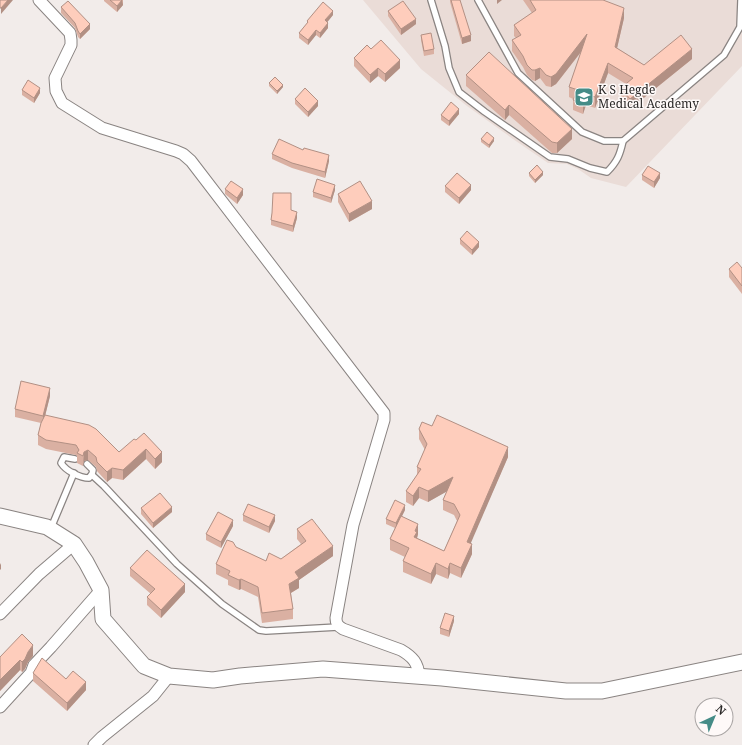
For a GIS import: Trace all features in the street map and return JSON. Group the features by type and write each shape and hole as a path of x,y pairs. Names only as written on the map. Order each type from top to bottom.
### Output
{"main road":[{"path":"0,516 47,527 74,544 86,562 101,590 103,619 144,666 169,676 213,680 240,676 323,669 419,676 566,691 602,692 742,662"}],"street":[{"path":"39,0 70,34 71,45 54,83 62,103 109,132 124,135 176,151 183,154 191,161 384,413 384,420 354,525 336,618 338,627 342,629 409,654 418,665 419,676"},
{"path":"0,614 39,574 74,544"},
{"path":"0,707 31,672 34,665 52,647 101,590"},
{"path":"94,745 153,696 169,676"}],"lane":[{"path":"431,0 445,46 449,68 459,92 550,157 568,159 590,168 607,172 615,164 620,154 623,141 724,55 740,27 741,0"},
{"path":"478,0 518,73 582,132 604,141 623,141"},
{"path":"76,459 66,456 61,461 64,468 74,473 88,478 92,475"},
{"path":"87,464 93,470 92,475"},
{"path":"50,529 74,473"},
{"path":"92,475 177,564 222,604 259,630 266,631 338,627"}],"shaded area":[{"name":"K S Hegde Medical Academy","path":"363,0 742,0 742,66 626,187 591,178 578,169 567,164 548,163 513,139 467,106 421,69"}],"building":[{"path":"0,0 8,0 1,8 0,8"},
{"path":"110,0 122,0 117,6"},
{"path":"451,0 460,0 471,35 462,38"},
{"path":"530,0 603,0 624,8 615,47 644,65 681,35 692,49 630,99 621,88 633,78 608,63 595,97 586,94 583,103 573,100 578,90 569,87 587,34 556,74 551,77 546,75 540,68 532,70 527,65 523,56 512,40 521,35 514,25 536,10"},
{"path":"68,1 90,24 80,34 75,23 61,7"},
{"path":"403,1 416,19 401,29 388,11"},
{"path":"323,2 333,11 325,20 328,23 320,33 316,30 308,40 299,33"},
{"path":"431,33 434,49 424,51 421,35"},
{"path":"381,40 400,60 385,74 378,68 370,75 354,58 367,45 371,49"},
{"path":"489,52 572,129 557,143 552,142 509,105 505,110 466,75"},
{"path":"275,77 283,85 277,91 269,83"},
{"path":"28,80 40,88 34,98 22,90"},
{"path":"305,88 318,101 308,112 295,99"},
{"path":"451,102 459,109 449,121 441,115"},
{"path":"487,132 494,138 489,145 481,139"},
{"path":"279,139 303,150 304,148 329,155 325,172 292,163 272,154"},
{"path":"537,165 543,172 535,180 529,173"},
{"path":"648,166 660,173 654,182 642,175"},
{"path":"457,173 471,185 459,198 445,186"},
{"path":"317,179 335,185 331,198 313,192"},
{"path":"231,181 243,189 237,198 225,189"},
{"path":"360,181 372,201 349,214 338,194"},
{"path":"273,193 291,193 291,210 297,212 293,226 271,220"},
{"path":"467,231 479,242 472,250 460,239"},
{"path":"737,262 742,268 742,286 729,269"},
{"path":"21,381 50,388 43,416 15,409"},
{"path":"45,415 89,425 96,429 119,452 134,439 136,440 144,433 162,452 155,459 146,449 123,470 112,468 107,472 97,462 96,457 88,450 84,452 83,456 77,453 79,450 76,445 46,440 38,435"},
{"path":"437,415 508,447 467,542 472,544 461,568 450,563 448,569 436,563 431,574 403,561 409,548 390,539 401,516 418,524 415,531 417,532 414,537 444,551 460,515 454,504 443,500 453,477 428,491 419,487 413,496 406,491 421,469 417,467 427,444 419,429 422,422 432,426"},
{"path":"160,493 172,507 153,523 141,508"},
{"path":"395,500 405,505 396,523 386,519"},
{"path":"248,504 275,515 269,527 243,515"},
{"path":"218,512 233,520 221,542 206,534"},
{"path":"312,519 333,546 295,572 299,578 289,584 293,609 262,613 258,587 228,575 230,571 216,564 227,540 233,542 236,547 266,561 269,553 281,559 306,541 297,529"},
{"path":"147,550 185,584 161,610 147,597 155,589 130,568"},
{"path":"445,613 454,616 449,631 440,628"},
{"path":"22,634 33,645 25,659 22,662 20,660 0,680 0,657"},
{"path":"42,658 66,679 73,671 86,682 67,703 33,673"}],"place":[{"name":"K S Hegde Medical Academy","path":"584,97"}]}
